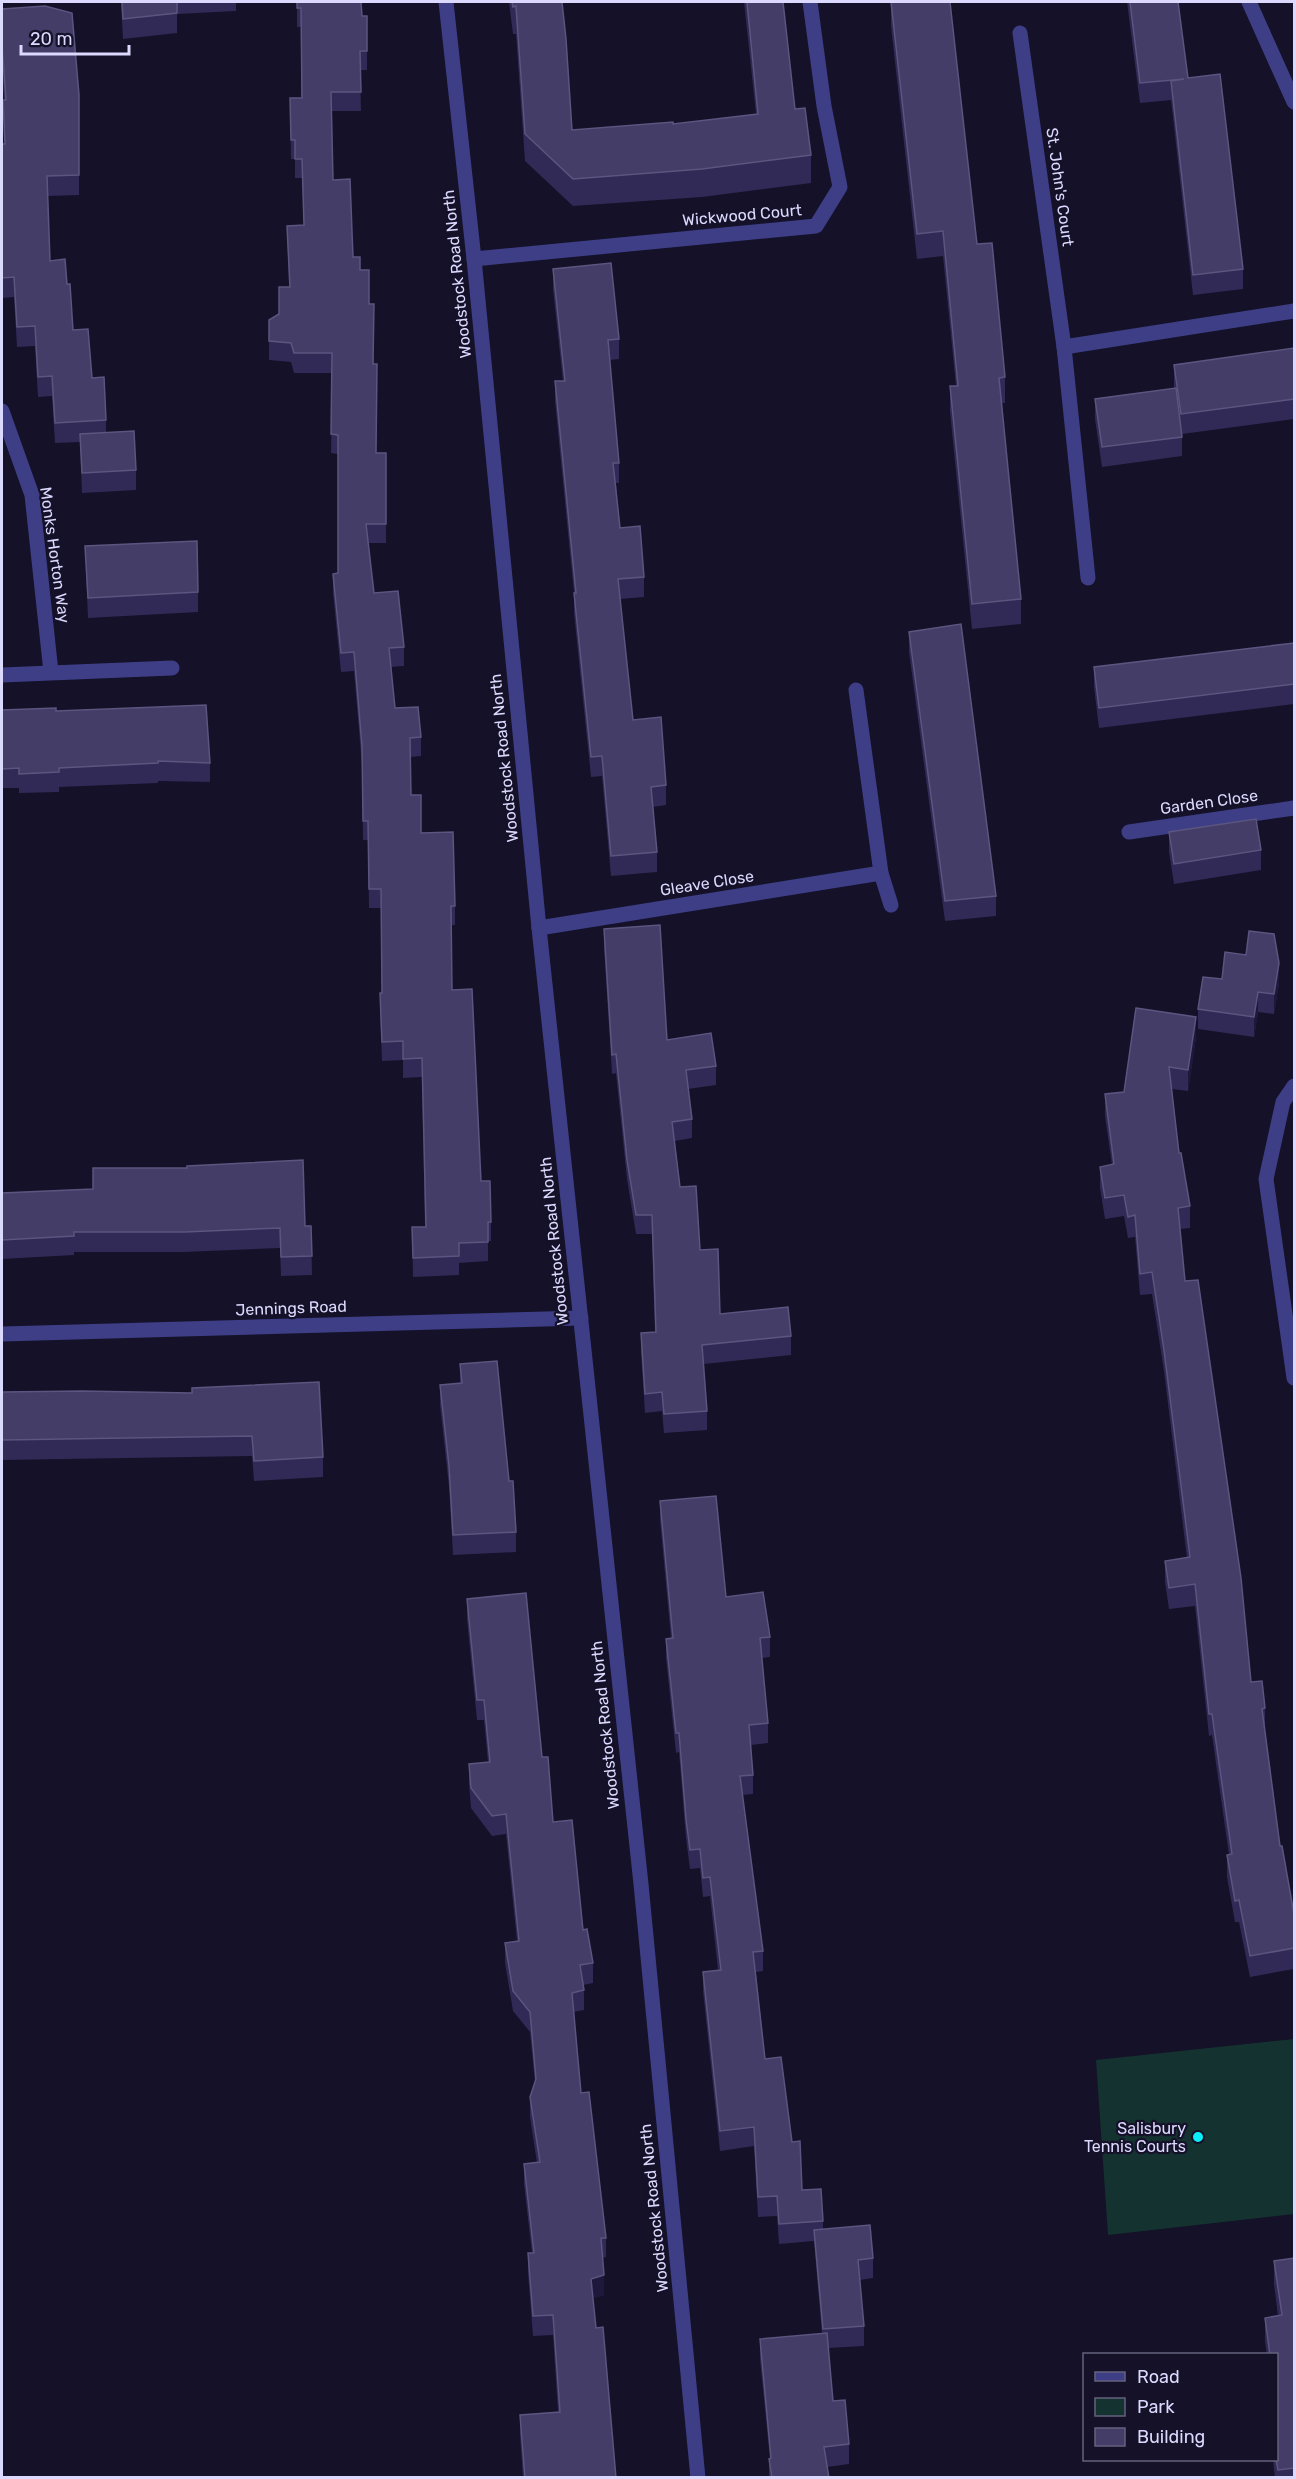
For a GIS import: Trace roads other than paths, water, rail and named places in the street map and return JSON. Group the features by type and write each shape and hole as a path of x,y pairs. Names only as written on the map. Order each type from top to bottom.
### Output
{"street":[{"name":"Woodstock Road North","path":"446,2 474,259 539,928 641,1884 698,2478"},
{"name":"Wickwood Court","path":"474,259 816,226 840,187 824,106 810,2"},
{"path":"1249,2 1294,102"},
{"name":"St. John's Court","path":"1020,33 1064,347 1088,578"},
{"path":"1064,347 1294,311"},
{"name":"Monks Horton Way","path":"2,411 32,495 51,672"},
{"path":"2,675 172,668"},
{"path":"856,690 881,873 891,905"},
{"name":"Garden Close","path":"1129,832 1294,808"},
{"name":"Gleave Close","path":"539,928 881,873"},
{"path":"1294,1086 1283,1102 1266,1179 1294,1378"},
{"name":"Jennings Road","path":"2,1334 581,1318"}],"place":[{"name":"Salisbury Tennis Courts","path":"1198,2137"}]}
